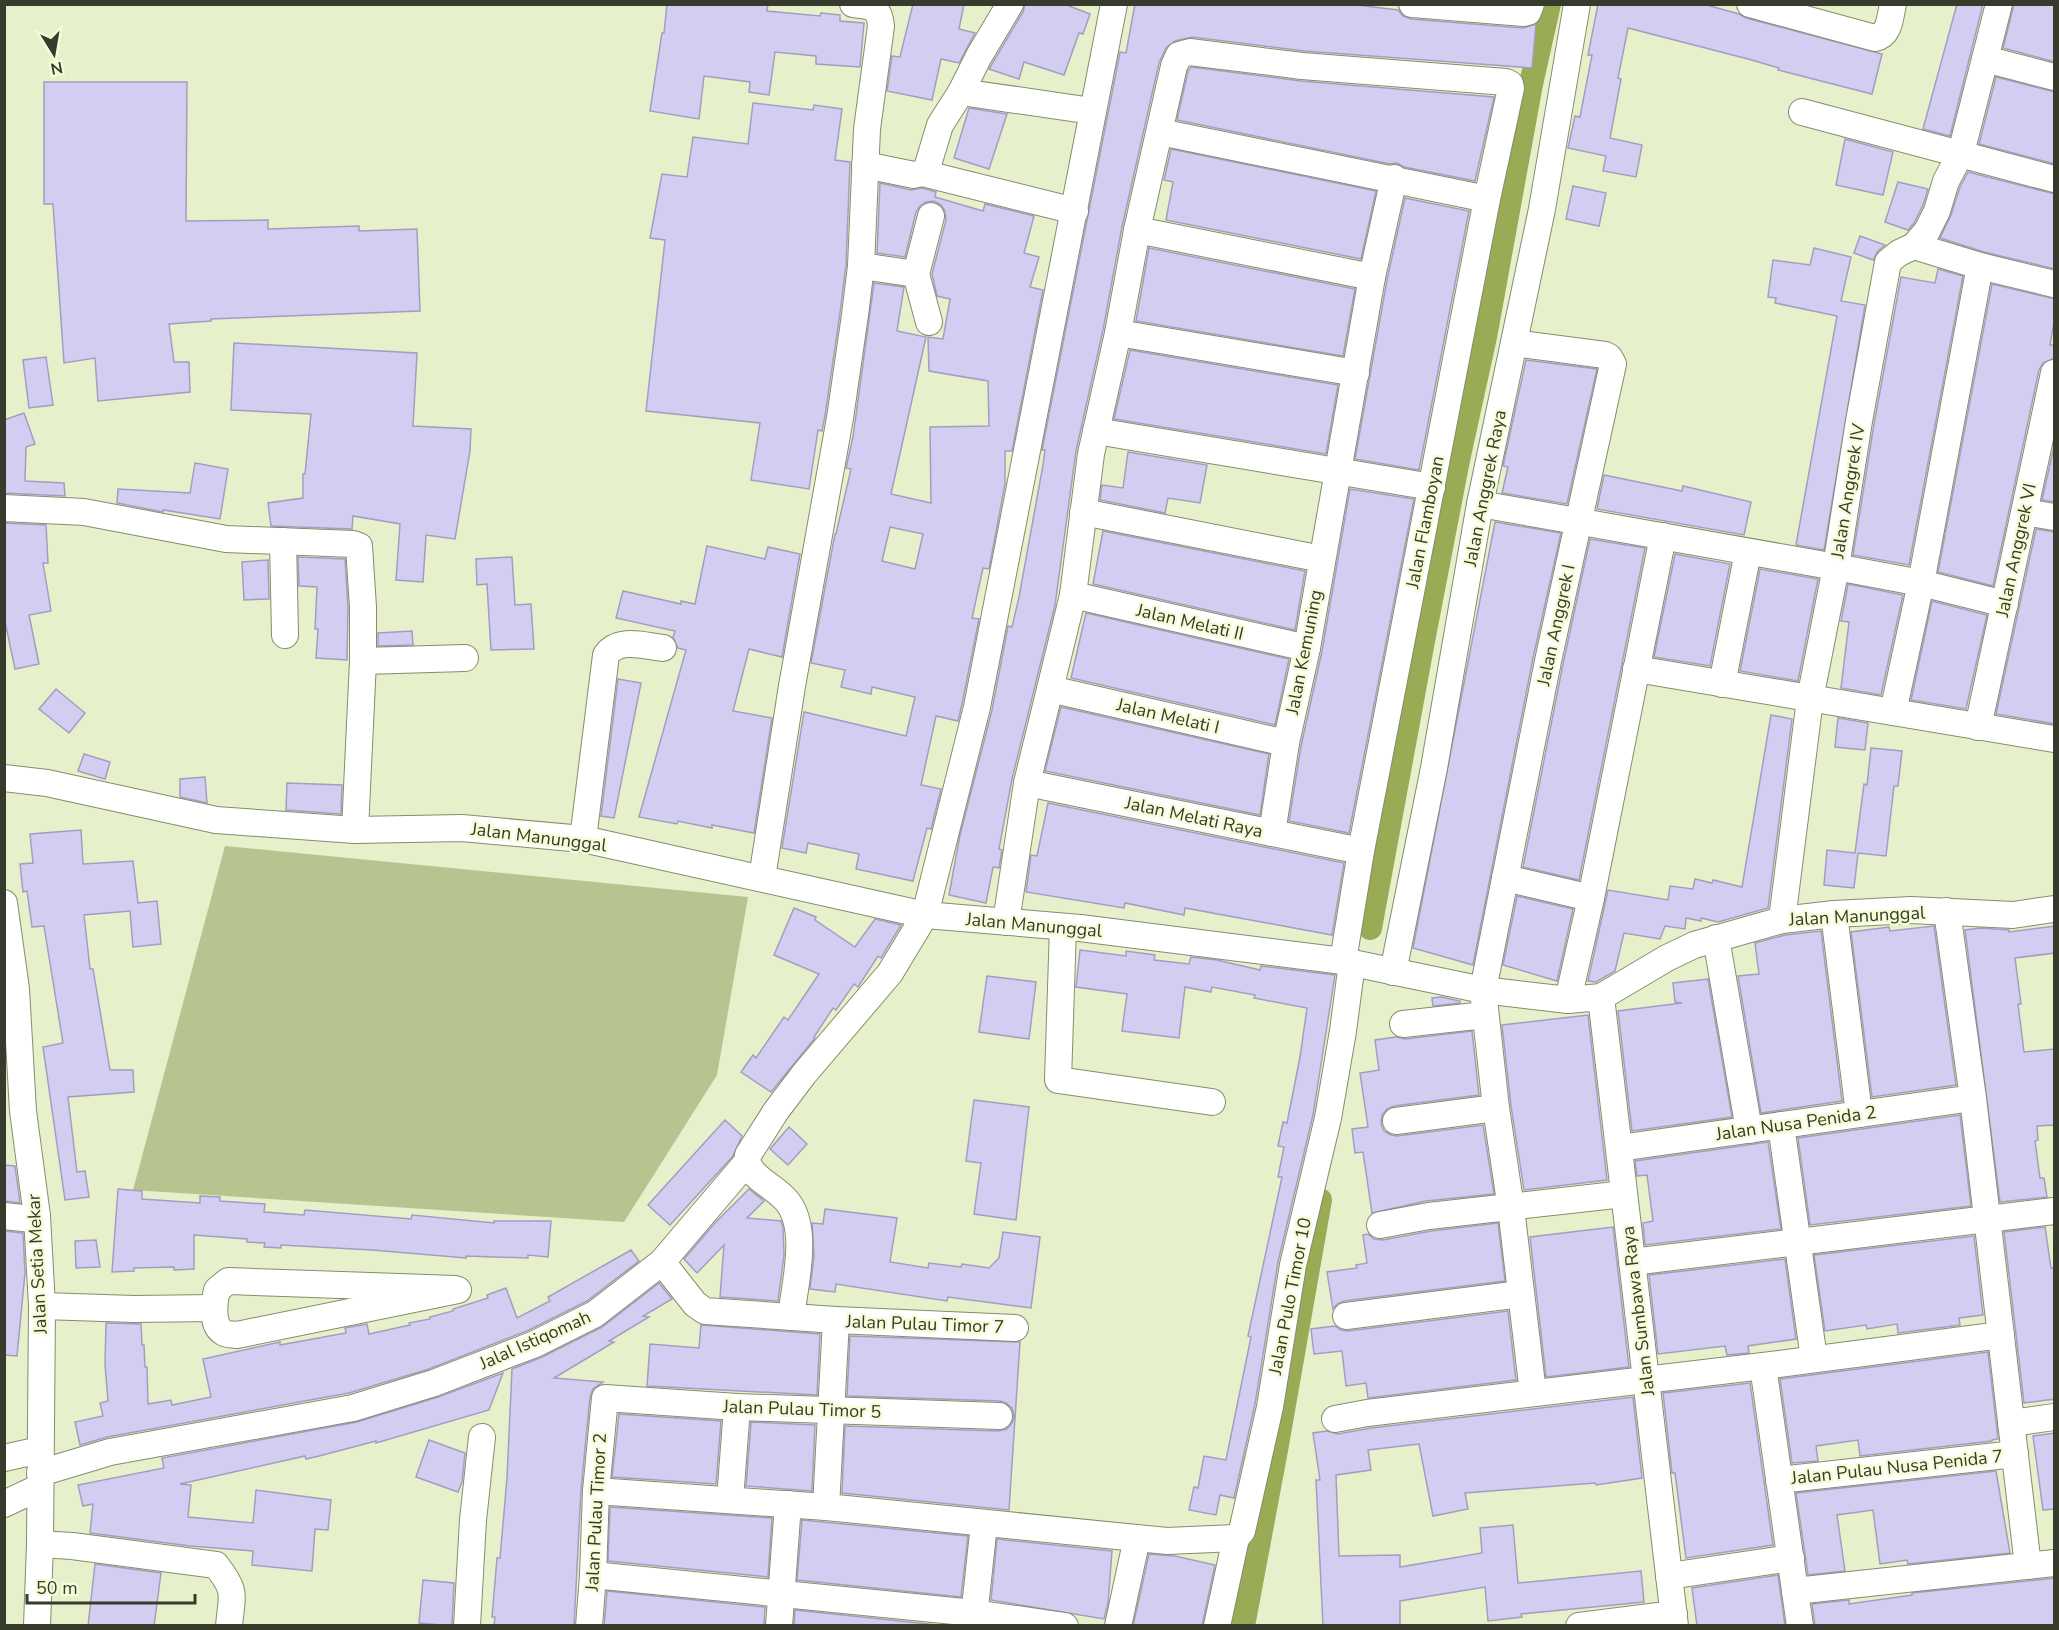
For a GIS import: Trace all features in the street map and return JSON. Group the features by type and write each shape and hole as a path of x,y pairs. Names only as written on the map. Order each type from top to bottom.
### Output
{"street":[{"path":"762,878 792,686 840,418 861,266 867,129 881,26 880,15 874,8 853,4"},
{"path":"922,173 930,160 940,125 1010,4"},
{"name":"Jalal Istiqomah","path":"40,1470 110,1452 353,1408 434,1383 535,1344 595,1314 662,1262 747,1162 748,1155 776,1111 830,1042 890,973 925,915 977,707 1114,4"},
{"path":"1412,4 1524,14 1528,12 1531,4"},
{"name":"Jalan Anggrek Raya","path":"1365,966 1434,768 1480,504 1542,209 1577,4"},
{"path":"1750,4 1875,38 1887,31 1893,4"},
{"path":"1999,4 1961,153 1946,181 1937,211 1927,231 1914,246 1980,266 2055,284"},
{"name":"Jalan Flamboyan","path":"1160,132 1174,66 1179,55 1183,53 1510,84 1511,88 1487,199 1361,851 1365,966"},
{"path":"1985,59 2055,76"},
{"path":"961,92 1092,111"},
{"path":"1802,112 2055,179"},
{"path":"1006,922 1027,783 1073,595 1096,431 1118,333 1137,230 1160,132 1394,178 1487,199"},
{"path":"865,165 914,175 922,173 1074,211"},
{"name":"Jalan Kemuning","path":"1272,833 1286,743 1306,648 1372,277 1394,178"},
{"path":"929,322 916,274 931,216"},
{"path":"1137,230 1372,277"},
{"name":"Jalan Anggrek IV","path":"1782,920 1810,699 1836,567 1884,282 1888,262 1899,253 1914,246"},
{"path":"861,266 916,274"},
{"path":"1893,712 1921,583 1980,266"},
{"path":"1118,333 1356,373"},
{"name":"Jalan Anggrek I","path":"1514,343 1605,355 1612,360 1613,364 1548,661 1483,990 1533,1393"},
{"name":"Jalan Anggrek VI","path":"1978,727 2055,373"},
{"path":"1096,431 1432,487"},
{"path":"1480,504 1921,583 2005,604"},
{"path":"4,508 84,512 226,539 358,546 361,556 363,661 355,830"},
{"path":"1083,512 1322,559"},
{"path":"2025,512 2055,517"},
{"path":"1568,1000 1591,898 1663,536"},
{"path":"283,541 285,635"},
{"path":"1722,684 1748,552"},
{"name":"Jalan Melati II","path":"1073,595 1306,648"},
{"path":"583,839 606,655 612,648 623,644 663,648"},
{"path":"363,661 465,658"},
{"path":"1636,669 2055,739"},
{"name":"Jalan Melati I","path":"1050,689 1286,743"},
{"name":"Jalan Manunggal","path":"4,778 47,783 216,820 355,830 462,828 583,839 925,915 1169,938 1365,966 1483,990 1568,1000 1601,997 1667,958 1694,945 1782,920 1834,914 1911,910 2013,915 2055,909"},
{"name":"Jalan Melati Raya","path":"1027,783 1361,851"},
{"path":"1505,878 1591,898"},
{"name":"Jalan Setia Mekar","path":"4,903 16,990 23,1111 37,1216 42,1306 37,1626"},
{"path":"1947,911 1973,1098 2028,1566"},
{"path":"1834,914 1859,1114"},
{"path":"1063,927 1058,1080 1212,1102"},
{"path":"1716,938 1749,1130"},
{"name":"Jalan Pulo Timor 10","path":"1217,1626 1236,1538 1242,1531 1270,1407 1293,1265 1328,1118 1343,1031 1365,966"},
{"name":"Jalan Sumbawa Raya","path":"1601,997 1675,1620"},
{"path":"1403,1024 1485,1015"},
{"name":"Jalan Nusa Penida 2","path":"1619,1148 1973,1098"},
{"path":"1396,1121 1496,1108"},
{"path":"1781,1125 1814,1359"},
{"path":"747,1162 749,1168 785,1198 796,1213 799,1228 799,1255 791,1317"},
{"path":"1380,1224 1429,1216 1624,1194"},
{"path":"1632,1262 2055,1211"},
{"path":"4,1216 32,1219 37,1216"},
{"name":"Jalan Pulau Timor 7","path":"662,1262 695,1304 705,1311 836,1320 1015,1328"},
{"path":"228,1281 458,1290 237,1335 225,1334 219,1330 214,1308 217,1290 228,1281"},
{"path":"1347,1316 1521,1294"},
{"path":"42,1306 134,1309 214,1308"},
{"path":"826,1507 836,1320"},
{"path":"1335,1419 1367,1413 2001,1335"},
{"path":"1763,1366 1800,1626"},
{"name":"Jalan Pulau Timor 5","path":"605,1398 737,1407 999,1416"},
{"name":"Jalan Pulau Timor 2","path":"589,1626 596,1491 605,1398"},
{"path":"730,1500 737,1407"},
{"path":"2011,1423 2055,1417"},
{"path":"467,1626 473,1520 482,1437"},
{"name":"Jalan Pulau Nusa Penida 7","path":"1779,1480 2015,1454"},
{"path":"4,1458 40,1470 4,1504"},
{"path":"596,1491 826,1507 1167,1541 1236,1538"},
{"path":"779,1626 788,1504"},
{"path":"974,1619 984,1524"},
{"path":"1118,1626 1137,1538"},
{"path":"40,1544 72,1546 216,1565 233,1590 229,1626"},
{"path":"1669,1576 1791,1557"},
{"path":"1795,1591 2055,1563"},
{"path":"593,1575 782,1594 974,1619 1065,1626"},
{"path":"1579,1626 1675,1620"}],"green space":[{"path":"225,846 748,897 717,1075 624,1222 133,1190"}],"building":[{"path":"667,4 768,4 767,11 820,16 821,13 840,15 840,21 864,23 860,67 816,64 816,56 775,52 769,95 749,92 750,82 704,76 699,119 650,111"},
{"path":"913,4 964,4 959,29 975,33 959,63 941,59 932,100 887,91 892,56 900,57"},
{"path":"1025,4 1064,4 1090,14 1083,34 1079,33 1064,75 1024,62 1019,79 989,69 1023,12"},
{"path":"1135,4 1349,4 1398,10 1403,16 1411,19 1523,28 1536,24 1532,68 1304,51 1192,37 1175,41 1166,48 1159,63 1122,227 1103,330 1076,451 1055,605 1012,779 999,849 1002,850 999,868 993,867 986,903 949,895 960,835 992,710 1008,626 1012,627 1019,597 1043,465 1045,450 1042,450 1120,52 1126,53"},
{"path":"1598,4 1703,4 1746,18 1882,54 1872,94 1628,28 1610,138 1642,145 1636,177 1603,171 1606,156 1568,148 1575,116 1580,117 1592,55 1588,55"},
{"path":"1957,4 1983,4 1950,136 1923,129"},
{"path":"2014,4 2055,4 2055,62 2003,48"},
{"path":"1191,67 1301,81 1494,97 1475,181 1404,167 1397,163 1390,164 1177,120 1188,71"},
{"path":"1996,77 2055,92 2055,164 1979,144"},
{"path":"44,82 187,82 186,221 268,220 268,229 359,226 359,231 417,229 420,311 211,319 211,321 169,324 174,362 189,362 190,392 98,401 95,358 64,363 53,204 44,204"},
{"path":"753,103 813,110 814,105 842,109 835,160 850,162 846,265 840,313 825,416 822,431 818,430 809,489 751,480 760,423 646,411 665,240 650,238 662,174 687,177 693,137 748,144"},
{"path":"969,108 1007,114 989,169 954,158"},
{"path":"1845,139 1893,152 1883,195 1836,185"},
{"path":"1171,149 1376,191 1361,259 1166,220 1173,182 1164,180"},
{"path":"1968,172 2055,194 2055,269 1984,252 1940,238"},
{"path":"1898,182 1928,189 1923,205 1908,230 1885,222"},
{"path":"880,183 911,190 922,188 936,192 935,197 983,211 985,204 1034,216 1024,253 1039,257 1030,287 1043,290 1012,451 1005,451 1005,484 989,569 983,568 972,618 979,619 958,721 936,716 921,785 941,789 931,829 927,828 913,881 856,869 859,854 808,843 806,853 782,848 804,712 906,736 915,697 872,687 871,694 841,687 845,670 811,663 835,534 851,469 846,468 853,437 874,283 904,287 897,331 926,337 891,494 931,503 930,427 989,426 988,381 929,371 928,337 943,339 950,299 937,296 932,274 946,220 945,211 941,205 934,201 920,206 916,212 905,257 877,253","holes":["890,527 923,534 915,569 882,561"]},
{"path":"1573,186 1606,193 1599,226 1566,219"},
{"path":"1405,198 1469,211 1419,470 1355,459 1387,280"},
{"path":"1860,236 1885,245 1873,260 1854,253"},
{"path":"1149,248 1355,289 1343,356 1136,321"},
{"path":"1814,248 1851,257 1841,301 1865,305 1824,550 1796,545 1837,316 1775,303 1776,298 1768,297 1773,260 1810,265"},
{"path":"1938,269 1963,276 1909,565 1853,555 1901,277 1935,283"},
{"path":"1992,284 2055,299 2055,316 2050,345 2055,345 2055,358 2043,363 2039,370 1993,586 1938,572"},
{"path":"234,343 417,353 413,426 471,429 470,451 455,539 426,535 423,582 396,580 400,524 353,516 352,529 271,526 268,503 303,498 303,474 305,474 311,414 231,410"},
{"path":"1130,350 1338,385 1326,454 1114,419"},
{"path":"46,357 53,405 29,408 23,360"},
{"path":"1526,360 1597,369 1567,504 1502,493 1508,467 1503,466"},
{"path":"24,413 35,444 26,447 25,481 64,483 65,496 4,493 4,420"},
{"path":"2055,442 2055,502 2042,500"},
{"path":"1128,452 1207,465 1200,503 1168,498 1165,513 1100,500 1102,485 1123,488"},
{"path":"195,463 228,469 220,519 163,510 163,512 117,503 118,489 190,493"},
{"path":"1604,475 1682,491 1683,486 1751,502 1744,535 1597,509"},
{"path":"1350,489 1414,499 1349,833 1289,821"},
{"path":"1495,522 1561,533 1533,658 1473,965 1413,948"},
{"path":"4,523 46,525 48,563 43,563 51,611 29,615 39,664 15,669 4,617"},
{"path":"2036,529 2055,532 2055,724 1996,714"},
{"path":"1103,531 1305,571 1295,630 1093,584"},
{"path":"1590,539 1645,548 1579,880 1523,867"},
{"path":"707,546 765,559 768,547 800,554 782,657 749,649 733,711 772,718 754,833 712,825 712,828 678,821 677,824 639,817 686,650 678,648 673,637 675,631 616,618 623,591 681,604 681,601 695,604"},
{"path":"1675,554 1730,564 1710,666 1654,657"},
{"path":"298,557 345,559 348,607 347,660 316,658 317,587 299,586"},
{"path":"512,557 515,605 531,604 534,649 491,650 487,584 477,585 476,559"},
{"path":"268,560 269,599 244,600 242,562"},
{"path":"1760,569 1818,579 1798,681 1740,671"},
{"path":"1848,584 1903,595 1881,695 1841,688 1849,622 1841,621"},
{"path":"1932,601 1987,615 1966,709 1911,700"},
{"path":"1086,613 1289,659 1275,725 1071,678"},
{"path":"412,631 413,645 378,646 378,633"},
{"path":"618,679 641,683 614,818 601,816"},
{"path":"56,689 85,713 69,733 39,709"},
{"path":"1061,707 1269,754 1260,815 1045,771"},
{"path":"1771,715 1792,719 1768,908 1718,922 1701,918 1701,921 1686,918 1685,929 1665,926 1660,939 1624,933 1615,971 1596,982 1588,981 1608,890 1668,900 1670,886 1693,889 1695,879 1712,883 1713,880 1742,887"},
{"path":"1838,718 1868,723 1865,750 1835,747"},
{"path":"1871,748 1902,751 1898,786 1894,786 1886,856 1858,853 1854,888 1824,885 1827,850 1855,853"},
{"path":"84,754 110,762 105,779 78,771"},
{"path":"205,777 207,803 180,797 180,779"},
{"path":"287,783 342,785 341,814 286,810"},
{"path":"1048,803 1344,863 1332,935 1185,908 1184,915 1125,903 1124,908 1026,892 1031,855 1037,856"},
{"path":"81,830 83,864 133,861 138,903 157,901 161,944 133,947 130,911 84,915 90,969 93,969 110,1070 133,1070 134,1092 68,1097 77,1172 85,1171 89,1197 65,1200 43,1047 63,1043 44,926 32,927 27,891 23,892 20,864 33,863 30,834"},
{"path":"1517,896 1573,909 1557,981 1503,965"},
{"path":"794,908 816,917 815,920 855,947 875,919 901,925 881,958 878,956 858,987 854,984 836,1010 833,1008 815,1038 771,1092 741,1072 753,1055 756,1058 784,1017 788,1020 819,974 774,955"},
{"path":"1934,926 1956,1085 1872,1097 1851,932 1889,927 1890,931"},
{"path":"2055,926 2055,953 2015,958 2024,1052 2055,1049 2055,1125 2037,1126 2038,1140 2035,1141 2040,1178 2044,1178 2047,1197 2000,1202 1965,930 1980,928 2009,930 2009,932"},
{"path":"1821,931 1842,1101 1761,1113 1738,976 1759,974 1755,943 1785,935"},
{"path":"1080,950 1126,956 1126,951 1155,955 1154,960 1189,964 1191,957 1217,960 1260,970 1261,966 1335,975 1313,1115 1278,1262 1255,1404 1234,1498 1220,1495 1216,1515 1189,1510 1194,1487 1198,1488 1204,1456 1226,1460 1251,1337 1248,1336 1282,1177 1278,1177 1284,1147 1278,1146 1283,1122 1287,1123 1307,1008 1212,987 1211,992 1185,987 1179,1038 1122,1031 1127,994 1076,987"},
{"path":"987,976 1036,982 1029,1039 979,1032"},
{"path":"1708,979 1732,1117 1632,1131 1618,1011 1682,1003 1675,1002 1673,983"},
{"path":"1441,997 1460,1001 1460,1003 1433,1006 1432,998"},
{"path":"1588,1015 1607,1180 1524,1190 1502,1025"},
{"path":"1472,1031 1479,1095 1394,1106 1382,1115 1381,1124 1384,1131 1397,1136 1483,1125 1494,1194 1426,1201 1372,1213 1363,1152 1355,1153 1352,1129 1368,1127 1360,1073 1379,1070 1375,1040"},
{"path":"974,1100 1029,1107 1016,1220 974,1214 981,1163 966,1161"},
{"path":"1960,1115 1971,1206 1810,1225 1798,1138"},
{"path":"725,1120 742,1136 733,1156 670,1225 648,1205"},
{"path":"789,1127 807,1144 788,1165 770,1149"},
{"path":"1768,1142 1781,1229 1645,1245 1643,1223 1653,1221 1647,1175 1637,1176 1635,1161"},
{"path":"4,1165 15,1166 20,1203 4,1201"},
{"path":"118,1189 142,1191 142,1199 200,1203 200,1196 220,1197 220,1201 265,1204 264,1212 304,1215 305,1210 411,1219 412,1215 494,1223 494,1221 551,1221 548,1257 528,1255 528,1258 466,1256 466,1258 281,1245 281,1248 264,1247 265,1243 247,1242 247,1239 194,1235 194,1269 134,1268 134,1271 112,1272"},
{"path":"749,1189 764,1201 747,1218 781,1221 783,1228 784,1255 778,1301 720,1297 724,1245 697,1273 684,1259"},
{"path":"825,1209 897,1218 890,1262 928,1268 929,1263 989,1268 999,1258 1003,1232 1040,1237 1031,1308 948,1297 947,1301 836,1284 835,1292 810,1289 814,1256 812,1223 823,1224"},
{"path":"1498,1223 1505,1281 1344,1301 1333,1309 1327,1272 1357,1268 1356,1265 1367,1263 1363,1235 1368,1234 1374,1239 1383,1240 1431,1231"},
{"path":"1613,1227 1629,1367 1546,1377 1530,1237"},
{"path":"2045,1227 2051,1268 2055,1268 2055,1399 2024,1403 2004,1232"},
{"path":"4,1231 23,1233 25,1273 17,1356 4,1355"},
{"path":"1974,1236 1983,1315 1959,1318 1960,1325 1898,1333 1897,1324 1867,1329 1866,1325 1825,1331 1814,1255"},
{"path":"96,1240 100,1267 76,1268 75,1241"},
{"path":"631,1250 639,1261 587,1301 529,1330 429,1369 349,1393 107,1437 80,1445 75,1422 103,1416 100,1403 108,1401 105,1364 106,1323 141,1324 145,1367 147,1367 148,1404 171,1400 172,1405 211,1397 203,1359 280,1342 280,1345 346,1333 345,1328 367,1324 369,1334 410,1325 409,1323 430,1319 430,1317 488,1298 487,1295 506,1288 517,1318 550,1301 548,1297"},
{"path":"1785,1259 1796,1339 1748,1346 1749,1353 1727,1355 1725,1346 1658,1354 1649,1275"},
{"path":"659,1283 672,1299 643,1316 649,1317 609,1341 614,1342 554,1378 603,1382 593,1389 590,1397 581,1490 574,1626 494,1626 495,1617 492,1617 497,1558 500,1558 507,1478 512,1369 542,1357 602,1327"},
{"path":"1508,1311 1516,1380 1368,1398 1366,1383 1346,1386 1342,1351 1314,1354 1311,1329 1335,1326 1348,1331"},
{"path":"701,1325 820,1334 817,1395 647,1386 650,1344 699,1348"},
{"path":"850,1336 1020,1342 1009,1510 842,1493 845,1426 998,1431 1007,1429 1014,1417 1012,1408 1000,1401 847,1396"},
{"path":"1988,1352 1998,1439 1860,1456 1858,1440 1816,1446 1818,1461 1792,1463 1780,1379"},
{"path":"503,1373 489,1410 376,1443 376,1441 306,1459 305,1456 180,1484 191,1485 188,1517 253,1523 256,1490 331,1500 328,1530 315,1529 312,1571 252,1565 253,1551 190,1546 90,1533 93,1504 83,1506 78,1485 164,1468 162,1458 357,1422 438,1397"},
{"path":"1750,1383 1773,1545 1686,1558 1675,1473 1672,1473 1663,1393"},
{"path":"1633,1397 1642,1478 1596,1485 1595,1483 1465,1493 1468,1509 1433,1516 1419,1444 1368,1450 1371,1470 1336,1475 1339,1556 1400,1555 1400,1567 1482,1553 1480,1528 1513,1525 1518,1583 1641,1571 1644,1602 1521,1614 1522,1617 1488,1621 1485,1587 1400,1601 1400,1626 1323,1626 1316,1480 1320,1480 1313,1433 1327,1431 1338,1434 1371,1428"},
{"path":"619,1414 721,1421 716,1484 612,1477"},
{"path":"751,1422 815,1425 812,1491 746,1486"},
{"path":"2055,1433 2055,1509 2043,1510 2033,1436"},
{"path":"429,1440 465,1453 462,1482 458,1492 416,1477"},
{"path":"1996,1471 2010,1553 1908,1564 1907,1560 1880,1564 1873,1510 1837,1515 1845,1571 1808,1575 1796,1493"},
{"path":"610,1507 772,1518 768,1577 608,1561"},
{"path":"802,1520 968,1536 961,1597 797,1580"},
{"path":"997,1539 1112,1551 1108,1603 1104,1619 991,1600"},
{"path":"1149,1554 1175,1556 1215,1565 1202,1626 1133,1626"},
{"path":"95,1564 161,1573 154,1626 88,1626"},
{"path":"1778,1575 1785,1626 1697,1626 1692,1588"},
{"path":"2055,1578 2055,1626 1815,1626 1812,1604 1849,1600 1849,1604 1912,1595 1912,1593"},
{"path":"423,1580 454,1583 452,1626 419,1623"},
{"path":"607,1591 765,1607 764,1626 604,1626"},
{"path":"795,1610 948,1626 794,1626"}],"waterway":[{"path":"1370,928 1458,460 1485,337 1531,84 1549,4"},
{"path":"1243,1626 1320,1200"}]}
